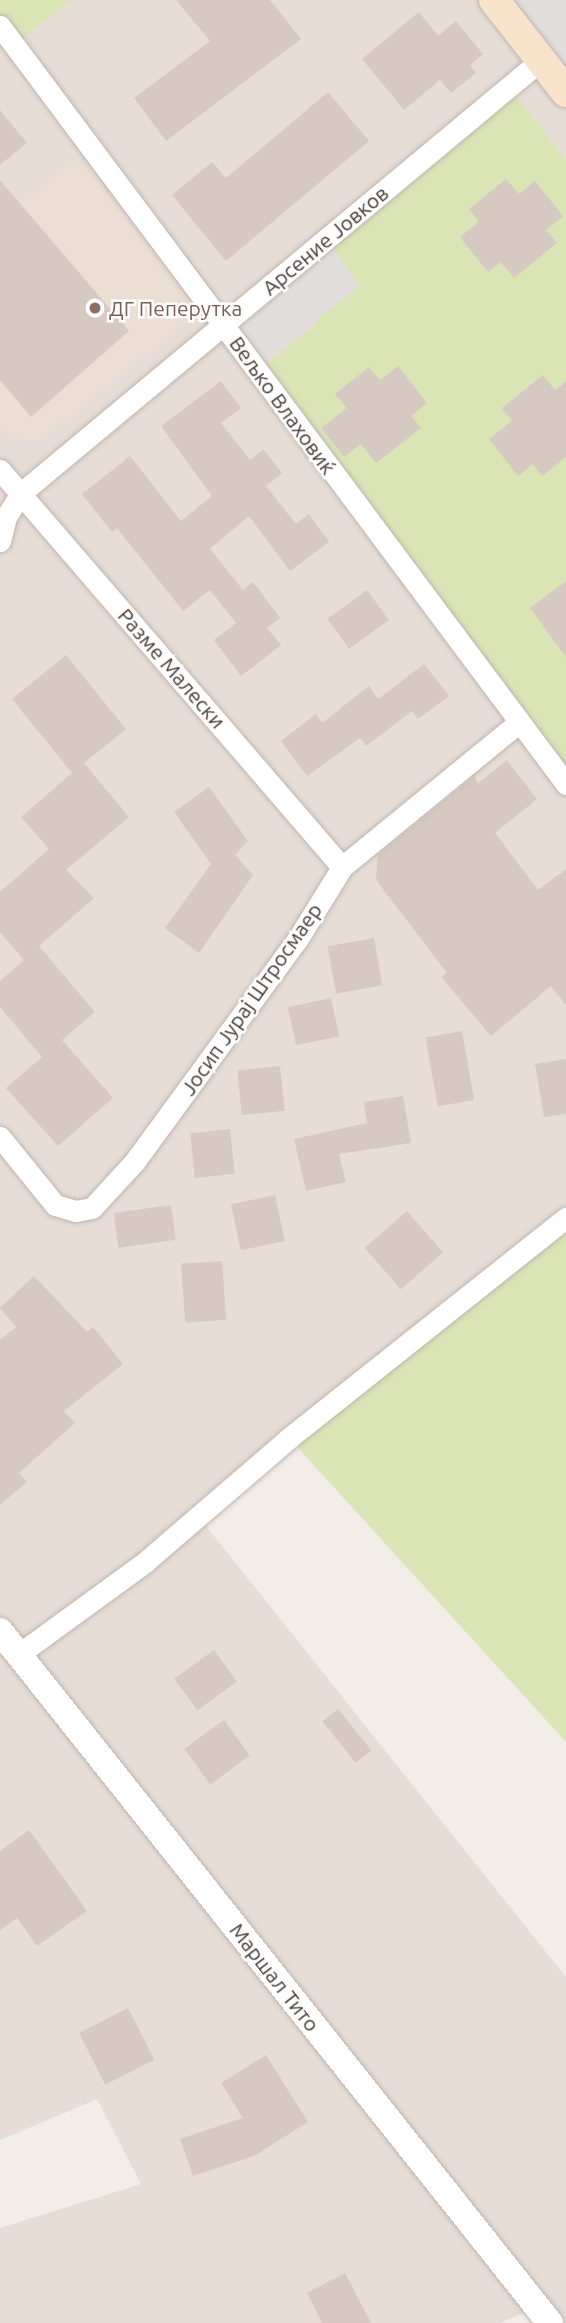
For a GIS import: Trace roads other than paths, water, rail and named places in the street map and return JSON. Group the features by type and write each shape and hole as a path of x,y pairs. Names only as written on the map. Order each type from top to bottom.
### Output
{"main road":[{"path":"494,0 566,92"}],"street":[{"name":"Вељко Влаховиќ","path":"0,26 566,784"},
{"name":"Арсение Јовков","path":"0,541 6,517 21,493 541,60"},
{"name":"Разме Малески","path":"0,470 342,867"},
{"name":"Јосип Јурај Штросмаер","path":"0,1137 55,1205 76,1211 92,1208 135,1161 265,984 342,867 518,723"},
{"path":"19,1654 145,1562 289,1438 566,1218"},
{"name":"Маршал Тито","path":"0,1630 550,2323"}],"place":[{"name":"ДГ Пеперутка","path":"95,308"}]}
